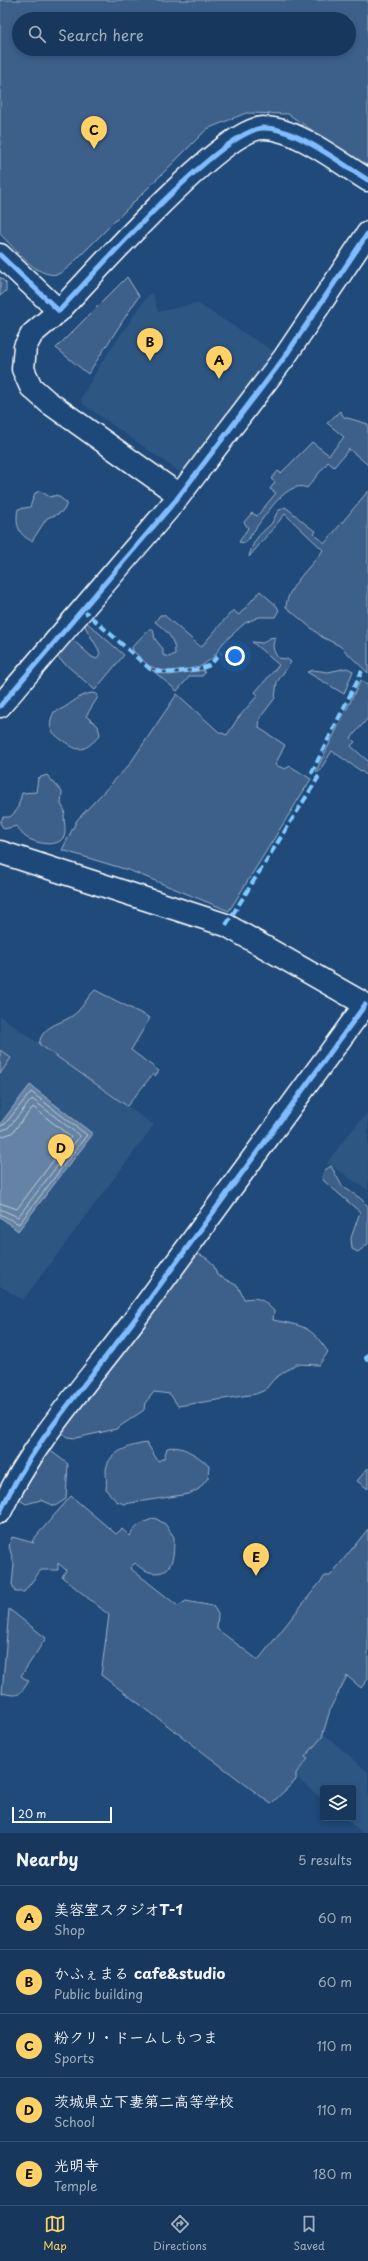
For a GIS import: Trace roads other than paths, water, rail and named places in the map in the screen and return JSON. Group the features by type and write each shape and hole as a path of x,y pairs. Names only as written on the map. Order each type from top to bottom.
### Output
{"street":[{"path":"179,495 48,402 31,387 23,369 25,347 32,334 59,311 142,223 216,153 244,133 263,128 290,132 368,180"},
{"path":"0,706 179,495 280,364 368,233"},
{"path":"0,255 59,311"},
{"path":"0,852 226,925 367,1006 30,1458 13,1485 0,1512"}],"water":[{"path":"30,1085 93,1134 18,1231 0,1217 0,1124"}],"place":[{"name":"粉クリ・ドームしもつま","path":"94,149"},
{"name":"かふぇまる cafe&studio","path":"150,361"},
{"name":"美容室スタジオT-1","path":"219,379"},
{"name":"茨城県立下妻第二高等学校","path":"61,1167"},
{"name":"光明寺","path":"256,1576"}]}
